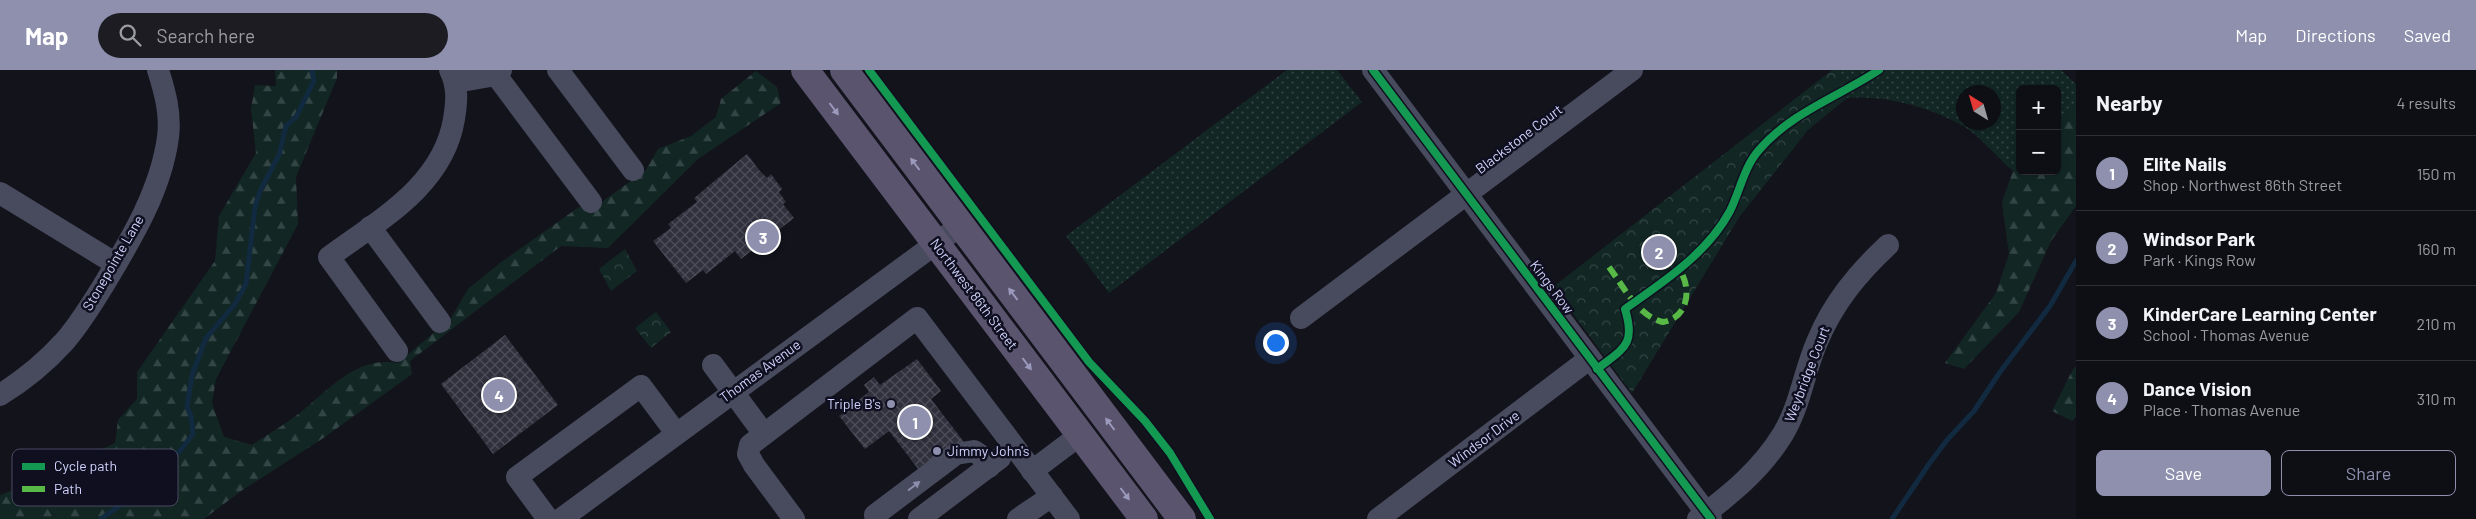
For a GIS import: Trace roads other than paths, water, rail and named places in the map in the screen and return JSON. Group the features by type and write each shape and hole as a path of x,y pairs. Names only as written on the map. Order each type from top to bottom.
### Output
{"main road":[{"name":"Northwest 86th Street","path":"805,70 1144,519"},
{"path":"844,70 1182,519"}],"street":[{"name":"Stonepointe Lane","path":"0,395 43,364 66,340 116,264 138,224 152,191 168,137 169,114 158,70"},
{"path":"558,70 633,170"},
{"name":"Kings Row","path":"1373,70 1590,359 1705,517"},
{"name":"Blackstone Court","path":"1301,318 1632,70"},
{"path":"397,351 329,257 406,200 427,179 443,154 452,130 457,104 453,76 499,72 591,202"},
{"path":"0,193 116,264"},
{"name":"Thomas Avenue","path":"561,519 732,391 961,224"},
{"path":"370,226 440,322"},
{"name":"Weybridge Court","path":"1705,517 1751,477 1769,456 1784,432 1797,404 1816,342 1830,314 1847,288 1888,245"},
{"path":"794,519 754,465 748,454 750,445 917,318 1069,519"},
{"name":"Windsor Drive","path":"1378,519 1590,359"},
{"path":"713,365 764,434"},
{"path":"548,519 517,478 641,386 676,433"},
{"path":"1032,471 1080,435"},
{"path":"919,519 1014,447"},
{"path":"874,515 956,454 974,451 989,466"},
{"path":"1018,519 1052,496"}],"waterway":[{"path":"178,453 193,434 191,416 187,407 192,375 206,338 235,304 246,284 255,207 260,191 279,155 286,126 296,117 314,81 312,70"},
{"path":"1892,519 1929,464 1947,440 1974,411 2000,372 2050,306 2076,261"},
{"path":"101,519 119,506"}],"place":[{"name":"KinderCare Learning Center","path":"763,237"},
{"name":"Windsor Park","path":"1659,252"},
{"name":"Dance Vision","path":"499,395"},
{"name":"Triple B's","path":"891,404"},
{"name":"Elite Nails","path":"915,422"},
{"name":"Jimmy John's","path":"937,451"}]}
